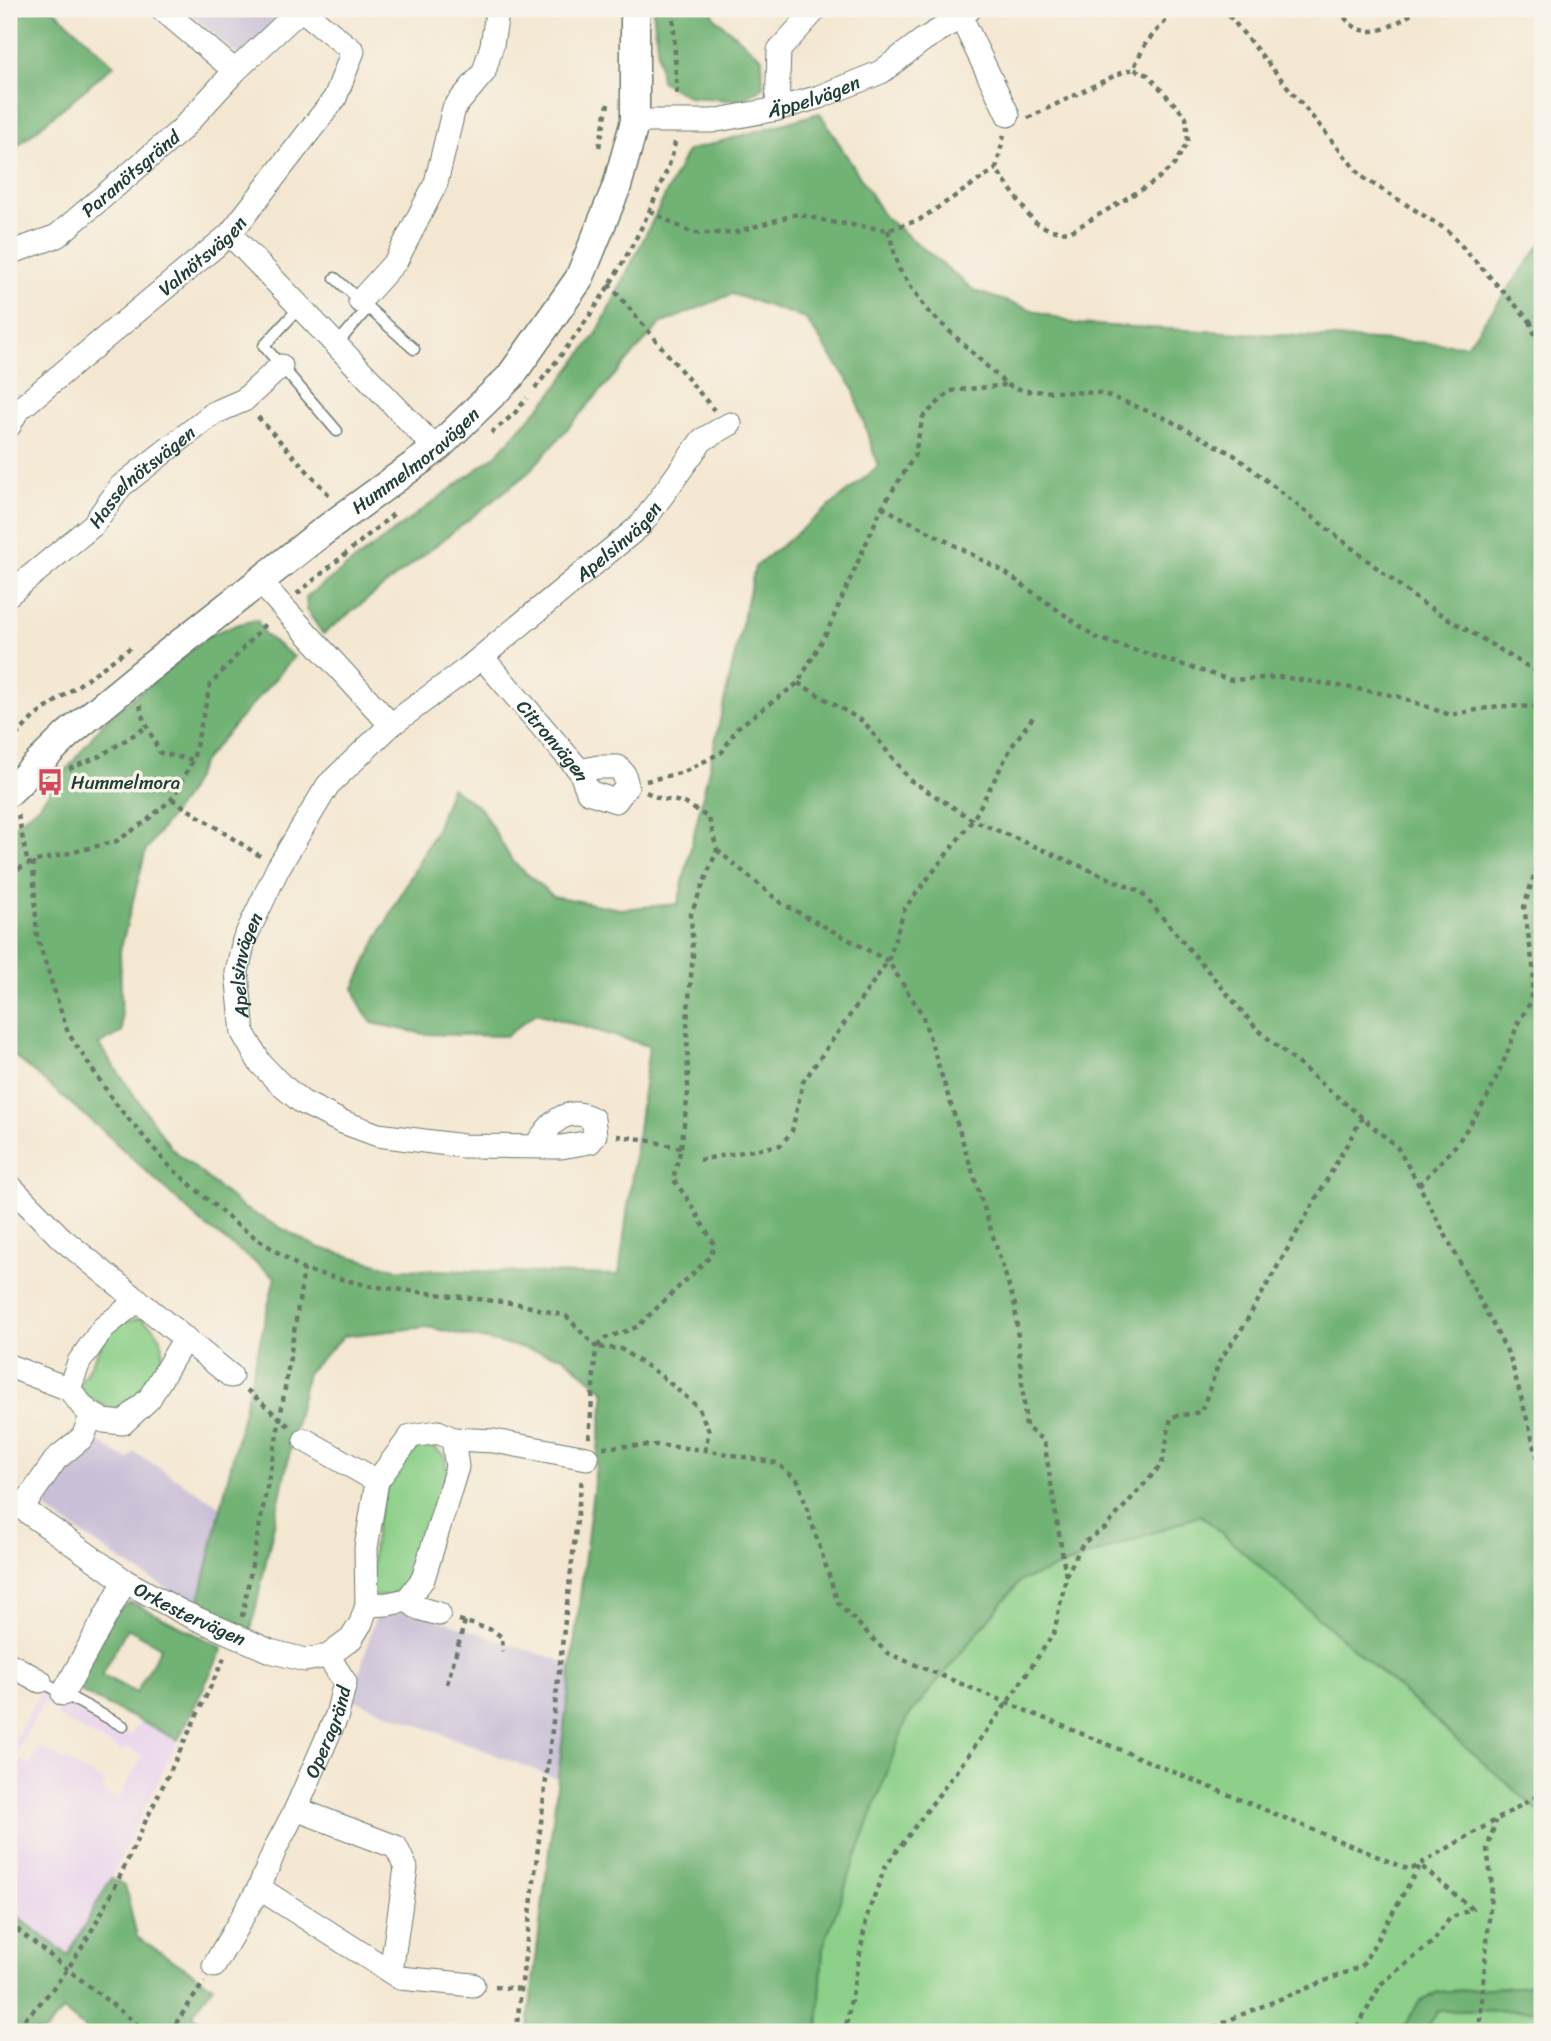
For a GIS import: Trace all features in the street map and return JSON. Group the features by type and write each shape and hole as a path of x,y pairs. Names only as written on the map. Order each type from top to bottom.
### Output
{"street":[{"path":"162,9 235,71"},
{"name":"Paranötsgränd","path":"9,250 18,250 57,236 181,130 235,71 301,9"},
{"name":"Valnötsvägen","path":"12,414 230,234 335,98 354,51 301,9"},
{"path":"364,304 396,261 436,183 454,108 484,72 494,34 497,13 494,9"},
{"name":"Hummelmoravägen","path":"13,803 88,718 321,533 436,449 510,377 579,279 617,186 635,121 635,9"},
{"path":"777,109 779,50 816,9"},
{"path":"965,13 1009,115"},
{"name":"Äppelvägen","path":"635,121 712,121 777,109 819,97 881,72 965,13"},
{"path":"230,234 436,449"},
{"name":"Hasselnötsvägen","path":"9,594 93,525 121,486 214,413 244,400 281,366"},
{"name":"Apelsinvägen","path":"590,1142 561,1147 463,1146 377,1135 340,1121 302,1102 260,1063 243,1033 237,972 244,940 278,868 328,785 391,725 482,657 641,525 702,440 730,424"},
{"path":"260,582 391,725"},
{"name":"Citronvägen","path":"482,657 580,771 588,792 616,801 629,786"},
{"path":"535,1147 543,1133 568,1114 582,1113 593,1119 595,1135 590,1142"},
{"path":"9,1185 61,1238 231,1376"},
{"path":"69,1389 79,1362 103,1328 138,1300"},
{"path":"9,1366 69,1389 84,1408 104,1421 123,1423 149,1399 185,1338"},
{"path":"16,1503 56,1459 83,1437 92,1414"},
{"path":"328,1656 351,1639 361,1623 367,1605 366,1548 377,1481 411,1436 438,1432 453,1439 494,1441 588,1453"},
{"path":"367,1605 407,1600 423,1579 457,1467 453,1439"},
{"path":"305,1440 377,1481"},
{"name":"Orkestervägen","path":"16,1503 125,1580 234,1637 270,1651 305,1660 328,1656"},
{"path":"63,1694 125,1580"},
{"path":"407,1600 418,1608 439,1614"},
{"name":"Operagränd","path":"214,1966 259,1888 337,1715 345,1682 328,1656"},
{"path":"9,1664 40,1681"},
{"path":"296,1809 396,1847 406,1868 391,1972"},
{"path":"259,1888 400,1978 473,1986"}],"lane":[{"path":"335,278 414,349"},
{"path":"336,345 364,304"},
{"path":"300,307 264,346 337,431"},
{"path":"40,1681 123,1726"}],"path":[{"path":"483,441 514,414 540,383 609,284 650,211 673,158 678,121 673,9"},
{"path":"1133,69 1146,43 1176,9"},
{"path":"1221,9 1362,177 1447,230 1530,321 1542,354"},
{"path":"1339,9 1344,18 1365,32 1388,29 1419,9"},
{"path":"650,211 692,233 733,233 797,214 888,230 919,219 996,169 1009,115 1030,119 1133,69 1148,75 1186,117 1188,141 1174,165 1154,183 1070,232 1050,230 1033,221 996,169"},
{"path":"888,230 899,270 927,310 1007,385"},
{"path":"609,284 708,404 730,424"},
{"path":"1530,321 1542,315"},
{"path":"629,786 684,772 723,752 737,728 798,683 827,632 882,506 914,457 923,417 950,391 1007,385 1026,391 1102,393 1165,418 1234,455 1419,601 1542,675"},
{"path":"244,400 330,496"},
{"path":"882,506 1003,571 1097,638 1231,680 1282,677 1328,684 1397,696 1450,715 1498,706 1542,707"},
{"path":"9,873 30,863 117,841 173,799 193,760 210,685 282,606 398,510"},
{"path":"798,683 864,722 910,780 973,820 1141,892 1256,1029 1397,1147 1510,1357 1542,1474"},
{"path":"138,698 143,718 160,753 193,760"},
{"path":"699,1160 781,1145 792,1130 803,1082 888,961 905,908 973,820 1012,746 1033,718"},
{"path":"59,773 100,756 148,726"},
{"path":"629,786 661,799 683,802 709,818 718,850 781,903 888,961 922,1014 1016,1305 1026,1427 1044,1441 1066,1577"},
{"path":"173,799 278,868"},
{"path":"13,803 30,863 37,937 68,1033 115,1103 168,1165 237,1225 304,1270 370,1286 519,1304 566,1316 596,1347 621,1349 660,1375 698,1407 709,1431 705,1450"},
{"path":"516,2032 581,1488 588,1453 596,1347 606,1338 637,1327 711,1256 714,1244 673,1179 681,1148 688,1093 687,1021 693,954 691,914 718,850"},
{"path":"1419,1185 1457,1144 1487,1098 1507,1056 1518,1023 1530,1003 1534,973 1524,907 1542,850"},
{"path":"845,2032 867,1916 885,1867 1007,1703 1054,1633 1066,1577 1083,1543 1105,1528 1162,1464 1171,1417 1201,1412 1220,1360 1242,1327 1362,1118"},
{"path":"590,1142 614,1136 681,1148"},
{"path":"9,2032 26,2019 69,1969 124,1868 242,1617 280,1419 304,1270"},
{"path":"231,1376 305,1440"},
{"path":"588,1453 657,1446 705,1450 777,1463 798,1481 838,1603 887,1653 1410,1870 1542,1793"},
{"path":"439,1614 492,1630 502,1637 503,1652"},
{"path":"447,1684 465,1621"},
{"path":"1479,2032 1492,1885 1487,1849 1496,1820"},
{"path":"1205,2032 1362,1966 1420,1865"},
{"path":"1355,2032 1381,1984 1433,1942 1450,1918 1472,1909 1420,1865"},
{"path":"9,1923 147,2032"},
{"path":"170,2032 214,1966"}],"shaded area":[{"path":"194,9 285,9 240,56 190,14"},
{"path":"96,1441 128,1460 134,1452 221,1507 198,1606 132,1568 47,1510 46,1495 51,1481 85,1461"},
{"path":"404,1608 573,1665 558,1779 352,1699 375,1619 388,1611"},
{"path":"42,1689 129,1736 139,1723 178,1740 111,1878 67,1955 9,1910 9,1750","holes":["44,1702 59,1710 56,1716 123,1752 126,1747 143,1756 118,1800 102,1791 106,1783 40,1747 30,1765 14,1757"]}],"green space":[{"path":"9,9 53,9 114,65 9,153"},
{"path":"653,9 711,9 715,18 762,58 763,87 742,101 689,97 661,81"},
{"path":"820,113 884,216 975,291 1075,324 1467,345 1542,243 1542,1814 1201,1515 1020,1581 907,1718 823,1947 818,2032 527,2032 605,1392 564,1357 427,1327 344,1336 307,1373 251,1630 198,1606 275,1277 203,1224 102,1130 9,1051 9,830 40,804 103,723 209,635 257,620 265,635 294,657 203,761 187,794 146,850 120,951 122,1032 99,1045 172,1149 243,1208 317,1247 396,1269 619,1275 649,1046 536,1013 506,1036 424,1034 372,1023 360,1005 354,988 377,939 436,830 451,787 481,809 513,862 553,896 620,909 678,904 755,567 878,467 853,388 805,318 732,294 660,324 528,473 323,634 307,611 306,597 496,455 549,397 597,333 687,151"},
{"path":"141,1318 155,1330 162,1341 163,1352 155,1373 129,1409 100,1404 88,1396 79,1385 110,1330 124,1322"},
{"path":"421,1445 435,1448 445,1457 448,1478 418,1577 389,1596 370,1597 375,1534 385,1494 405,1459"},
{"path":"1201,1515 1542,1814 1542,1984 1438,1992 1419,2002 1401,2032 818,2032 823,1947 907,1718 1020,1581"},
{"path":"131,1602 223,1648 178,1740 81,1692 77,1680 115,1611","holes":["127,1628 161,1647 136,1693 102,1675"]},
{"path":"111,1878 125,1885 137,1937 213,1986 192,2015 217,2032 89,2032 63,2010 44,2032 9,2032 9,1910 68,1955"},
{"path":"1542,1984 1542,2010 1438,2011 1424,2032 1401,2032 1419,2002 1438,1992"},
{"path":"1542,2010 1542,2032 1424,2032 1438,2011"}],"place":[{"name":"Hummelmora","path":"50,782"}]}
